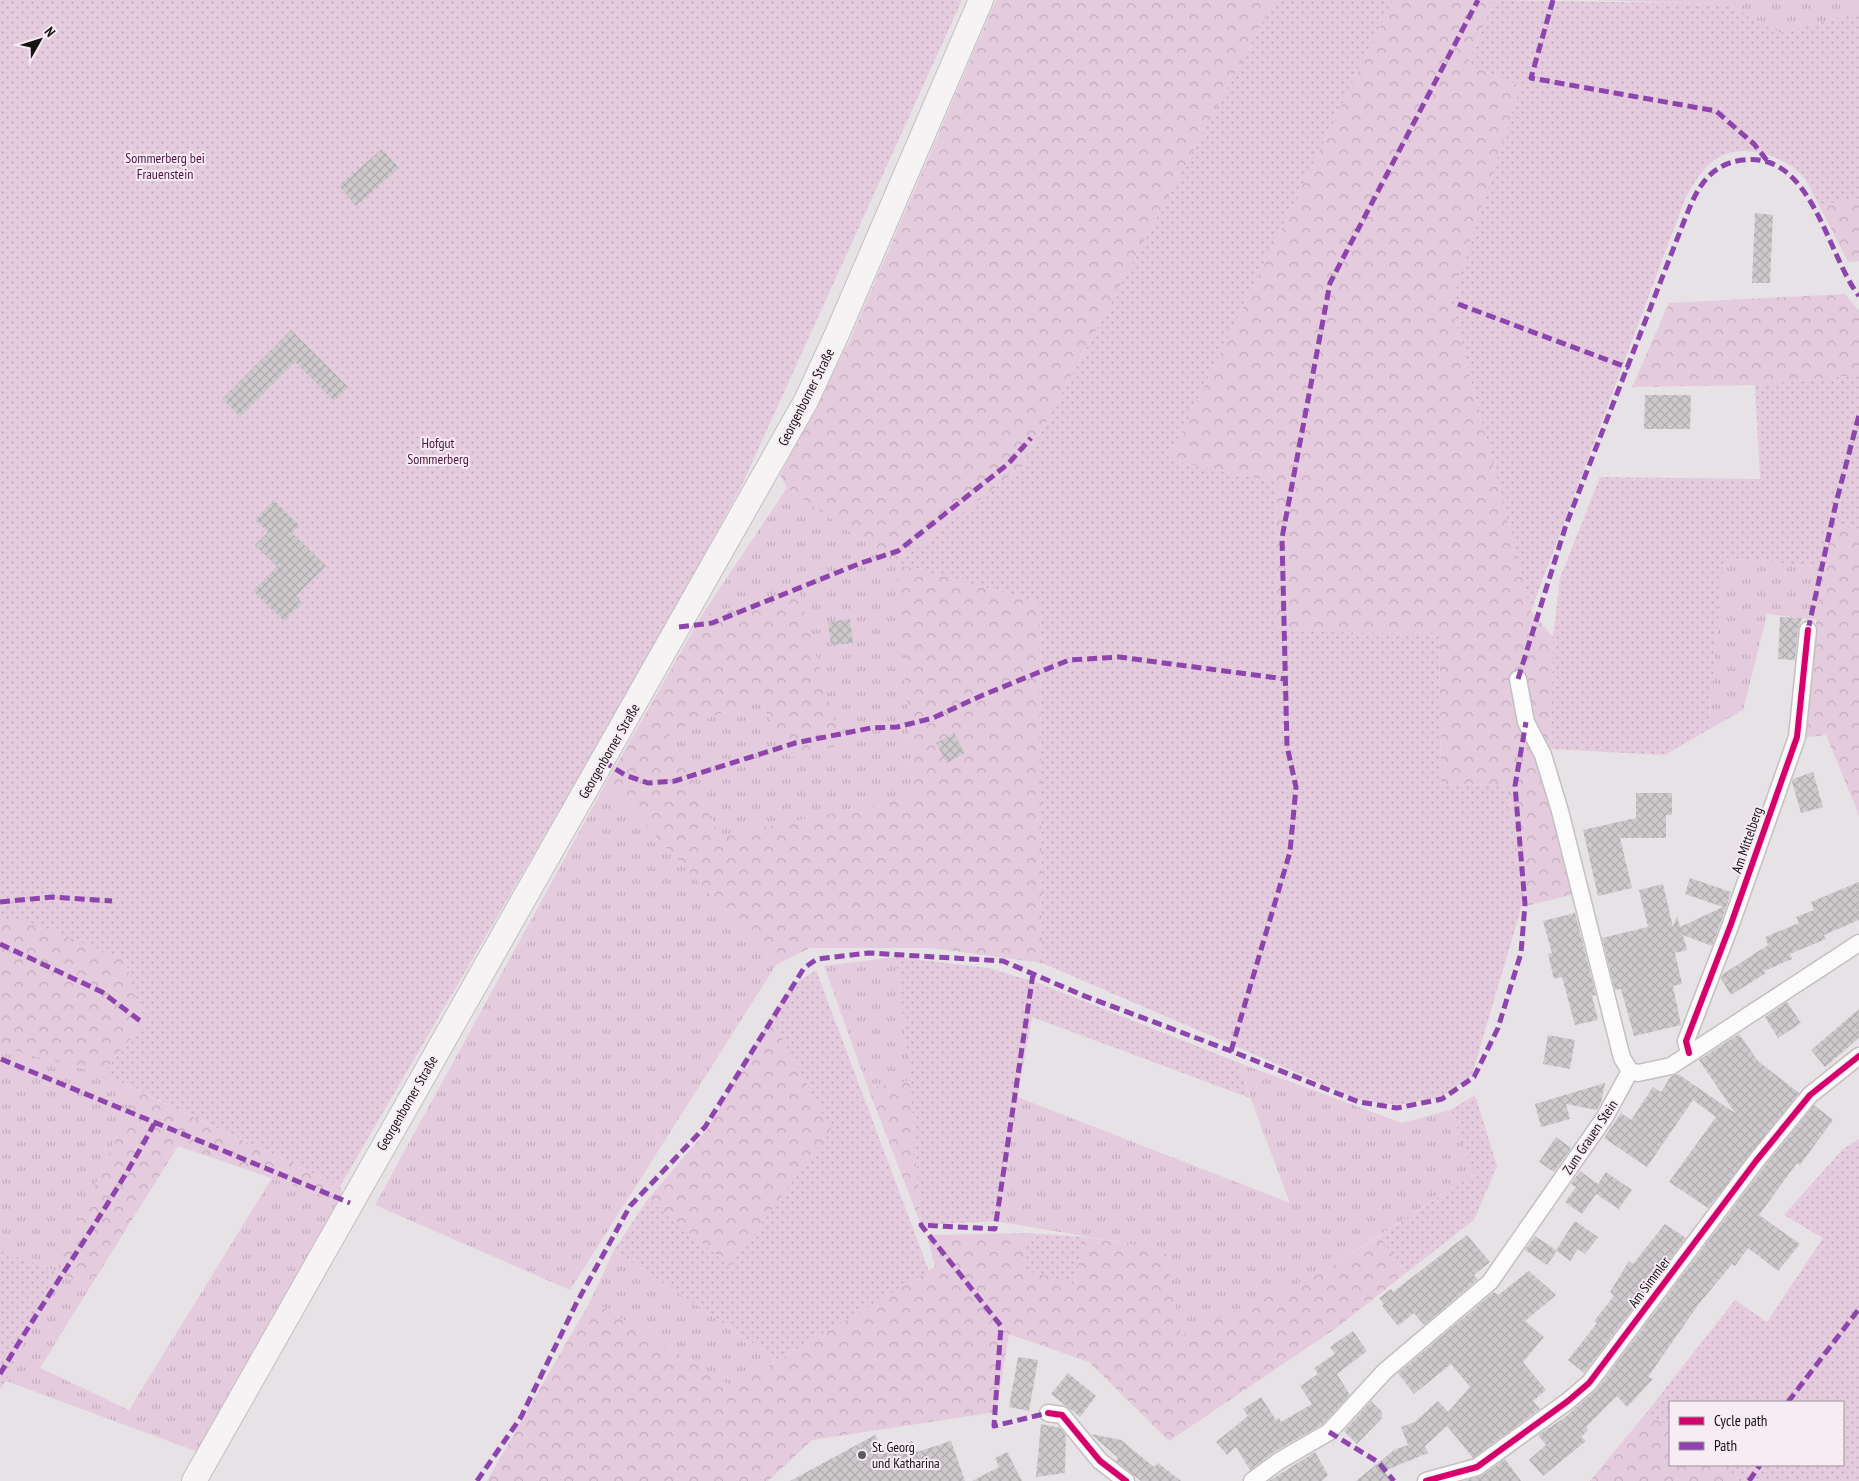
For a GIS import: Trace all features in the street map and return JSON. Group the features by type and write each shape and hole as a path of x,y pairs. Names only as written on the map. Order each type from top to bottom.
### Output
{"main road":[{"name":"Georgenborner Straße","path":"194,1481 806,401 837,334 981,0"}],"street":[{"name":"Am Mittelberg","path":"1688,1053 1686,1041 1731,924 1797,737 1808,630"},
{"path":"1518,678 1526,722 1543,755 1560,811 1622,1058 1630,1071 1638,1073 1671,1066 1688,1053 1859,943"},
{"name":"Am Simmler","path":"1426,1481 1477,1466 1561,1407 1589,1383 1762,1154 1810,1095 1859,1056"},
{"name":"Zum Grauen Stein","path":"1252,1481 1279,1461 1328,1432 1385,1371 1490,1282 1605,1117 1630,1071"},
{"path":"1048,1413 1062,1415 1100,1461 1126,1481"}],"green space":[{"name":"Hofgut Sommerberg","path":"0,0 962,0 741,487 640,672 340,1186 103,1074 143,1023 125,959 26,921 0,921"},
{"path":"996,0 1275,0 1022,467 897,564 1040,602 1042,963 931,948 810,948 776,965 606,783 702,615 798,590 841,745 791,758 759,699 668,733 720,836 914,797 896,564 787,488 780,475 850,340"},
{"path":"1275,0 1393,0 1168,460 1275,482 1277,631 1439,634 1441,784 1507,785 1522,905 1472,1075 1442,1097 1398,1105 1360,1100 1042,963 1040,602 896,564 1022,467"},
{"path":"1393,0 1494,0 1468,64 1521,86 1451,302 1531,611 1553,637 1551,749 1584,892 1529,905 1522,905 1507,785 1441,784 1439,634 1277,631 1275,482 1168,460"},
{"path":"1494,0 1727,4 1780,33 1859,12 1859,199 1819,205 1806,181 1797,171 1788,164 1766,154 1755,152 1733,152 1723,155 1711,163 1701,174 1685,199 1531,611 1451,302 1521,86 1468,64"},
{"path":"1593,0 1859,0 1859,12 1780,33 1727,4"},
{"path":"1859,199 1859,261 1848,262 1819,205"},
{"path":"1845,294 1859,311 1859,375 1755,385 1632,387 1669,303"},
{"path":"1859,375 1859,533 1833,520 1823,567 1724,558 1708,730 1665,755 1551,749 1553,637 1560,578 1600,477 1760,479 1755,385"},
{"path":"787,488 896,564 914,797 720,836 668,733 759,699 791,758 798,590 702,615"},
{"path":"1833,520 1859,533 1859,815 1826,735 1802,738 1823,567"},
{"path":"1724,558 1823,567 1818,620 1767,614 1743,710 1708,730"},
{"path":"0,654 111,910 143,1023 103,1074 0,1047"},
{"path":"606,783 776,965 570,1290 375,1205"},
{"path":"896,957 910,1081 868,1088 824,966"},
{"path":"896,957 989,968 1038,983 1237,1062 1250,1098 1032,1017 995,1221 921,1225 910,1081"},
{"path":"816,970 929,1271 778,1360 614,1250 648,1199 730,1266 831,1130 771,1017 791,986"},
{"path":"771,1017 832,1130 730,1266 648,1199 707,1130"},
{"path":"0,1047 103,1074 138,1091 56,1271 0,1251"},
{"path":"1237,1062 1402,1123 1451,1110 1474,1174 1319,1274 1181,1336 1165,1250 995,1221 1017,1097 1290,1203"},
{"path":"910,1081 921,1225 868,1088"},
{"path":"138,1091 340,1186 344,1203 178,1146 90,1287 56,1271"},
{"path":"1475,1095 1497,1166 1474,1220 1406,1273 1379,1236 1474,1174 1451,1110"},
{"path":"1859,1139 1859,1481 1744,1481 1722,1466 1844,1466 1844,1401 1669,1401 1669,1427 1647,1412 1735,1300 1767,1322 1823,1238 1784,1215 1843,1149"},
{"path":"272,1178 344,1203 201,1453 6,1381 56,1271 90,1287 40,1368 129,1410"},
{"path":"1029,1233 1022,1268 1074,1284 1085,1237 1165,1250 1181,1335 1319,1274 1379,1236 1406,1273 1335,1329 1169,1441 1089,1362 1009,1334 996,1412 812,1440 768,1481 487,1481 591,1300 733,1387 935,1267 927,1235"},
{"path":"1029,1233 1085,1237 1074,1284 1022,1269"},
{"path":"614,1250 778,1360 733,1387 591,1300"},
{"path":"0,1251 56,1271 6,1381 0,1389"},
{"path":"1647,1412 1669,1427 1669,1466 1722,1466 1744,1481 1590,1481"}],"building":[{"path":"382,149 399,168 356,206 339,186"},
{"path":"1755,213 1773,215 1770,283 1752,283"},
{"path":"291,330 348,387 334,401 295,362 240,417 222,399"},
{"path":"1645,395 1691,395 1690,429 1644,429"},
{"path":"274,500 299,525 292,533 326,566 296,596 302,603 284,621 253,591 277,566 255,545 268,532 255,520"},
{"path":"1780,617 1802,618 1798,629 1795,660 1778,659"},
{"path":"850,619 853,643 831,645 828,622"},
{"path":"954,733 965,753 947,763 936,743"},
{"path":"1813,772 1823,807 1801,813 1792,782 1793,779"},
{"path":"1636,793 1672,793 1672,815 1666,815 1666,838 1620,838 1632,888 1598,896 1583,830 1636,818"},
{"path":"1690,878 1731,892 1726,908 1712,946 1683,935 1687,950 1675,953 1682,984 1673,986 1681,1025 1634,1036 1621,989 1615,990 1602,938 1648,927 1639,890 1663,884 1673,927 1677,916 1680,927 1723,907 1685,894"},
{"path":"1859,882 1859,920 1824,935 1826,939 1790,954 1792,959 1764,971 1766,973 1731,995 1721,979 1723,974 1768,945 1765,937 1799,923 1796,917 1814,910 1811,902"},
{"path":"1575,913 1596,995 1592,996 1598,1020 1575,1025 1562,977 1554,979 1548,954 1552,953 1543,921"},
{"path":"1787,1002 1801,1023 1778,1038 1765,1017"},
{"path":"1859,1009 1859,1038 1825,1067 1811,1050"},
{"path":"1739,1034 1758,1061 1799,1093 1708,1208 1669,1182 1716,1117 1693,1100 1647,1167 1604,1138 1621,1113 1631,1120 1653,1087 1661,1092 1671,1076 1678,1074 1735,1113 1699,1060"},
{"path":"1548,1035 1575,1040 1570,1069 1543,1064"},
{"path":"1605,1083 1601,1103 1597,1110 1566,1104 1570,1119 1541,1127 1535,1104"},
{"path":"1814,1105 1833,1120 1800,1165 1797,1163 1759,1215 1800,1244 1778,1271 1748,1248 1735,1266 1732,1264 1698,1305 1648,1377 1653,1379 1627,1407 1617,1396 1586,1427 1588,1430 1581,1437 1586,1441 1543,1476 1529,1460 1546,1445 1538,1435 1564,1418 1597,1389 1764,1167"},
{"path":"1556,1137 1571,1148 1554,1172 1539,1162"},
{"path":"1580,1171 1598,1184 1606,1172 1632,1190 1619,1209 1596,1194 1582,1214 1565,1202 1576,1187 1571,1184"},
{"path":"1575,1221 1598,1237 1585,1254 1578,1249 1570,1261 1557,1251 1547,1265 1525,1250 1535,1236 1556,1250"},
{"path":"1665,1224 1686,1238 1584,1373 1568,1360 1597,1323 1594,1321 1614,1296 1610,1292 1629,1261 1633,1264"},
{"path":"1467,1235 1490,1262 1474,1275 1478,1279 1424,1325 1414,1313 1398,1326 1382,1306 1384,1304 1379,1298 1391,1289 1393,1292"},
{"path":"1529,1271 1556,1295 1525,1321 1544,1337 1523,1362 1546,1390 1533,1401 1540,1409 1473,1458 1447,1426 1425,1446 1428,1453 1384,1471 1392,1481 1356,1481 1394,1450 1408,1445 1401,1427 1415,1422 1438,1401 1448,1412 1470,1387 1451,1364 1414,1394 1398,1373 1494,1292 1498,1295"},
{"path":"1353,1331 1367,1351 1337,1374 1350,1395 1323,1424 1274,1452 1250,1470 1236,1447 1227,1455 1216,1442 1248,1416 1243,1409 1261,1397 1276,1420 1279,1418 1281,1422 1312,1404 1300,1386 1318,1374 1314,1368 1335,1354 1330,1347"},
{"path":"1018,1357 1038,1360 1029,1411 1009,1407"},
{"path":"1068,1373 1096,1396 1080,1417 1051,1394"},
{"path":"1371,1401 1382,1412 1382,1418 1357,1444 1344,1431"},
{"path":"1041,1424 1060,1428 1066,1436 1065,1473 1036,1477"},
{"path":"1091,1434 1121,1440 1154,1467 1158,1463 1181,1481 1141,1481 1116,1461 1118,1458"},
{"path":"875,1435 885,1453 912,1441 917,1452 951,1441 965,1481 790,1481"},
{"path":"1007,1452 1022,1481 972,1481 999,1467 995,1458"},
{"path":"1315,1452 1328,1475 1322,1481 1269,1481"},
{"path":"1505,1459 1521,1481 1464,1481 1483,1475"}],"marked path":[{"path":"1231,1051 1290,852 1296,787 1287,746 1282,538 1330,283 1478,0"},
{"path":"1553,0 1531,78 1716,111 1754,144 1769,163"},
{"path":"1518,679 1566,525 1686,217 1696,194 1709,176 1718,168 1743,160 1766,162 1786,172 1802,188 1815,209 1848,278 1859,296"},
{"path":"1458,304 1629,368"},
{"path":"1808,630 1836,503 1859,415"},
{"path":"679,627 712,623 861,563 898,551 1008,464 1031,438"},
{"path":"603,761 625,775 648,783 675,781 795,743 871,728 897,727 933,718 983,695 1069,660 1119,657 1285,679"},
{"path":"477,1481 521,1417 576,1304 630,1206 705,1127 804,968 817,959 869,953 1003,961 1082,995 1359,1102 1397,1108 1442,1099 1474,1077 1498,1028 1521,953 1525,904 1515,786 1526,722"},
{"path":"0,902 52,897 112,901"},
{"path":"0,944 102,992 143,1023"},
{"path":"1033,974 995,1229 921,1225 1001,1326 994,1426 1048,1413"},
{"path":"1,1059 350,1203"},
{"path":"0,1374 118,1187 154,1124"},
{"path":"1789,1401 1859,1309"},
{"path":"1329,1432 1378,1462 1394,1481"},
{"path":"1749,1481 1759,1466"}],"cycle path":[{"path":"1689,1053 1686,1041 1731,924 1797,737 1808,630"},
{"path":"1426,1481 1477,1467 1568,1401 1589,1383 1756,1161 1810,1095 1859,1056"},
{"path":"1048,1413 1062,1415 1100,1461 1126,1481"}],"place":[{"name":"St. Georg und Katharina","path":"862,1455"}],"park label":[{"name":"Sommerberg bei Frauenstein","path":"165,166"}]}
